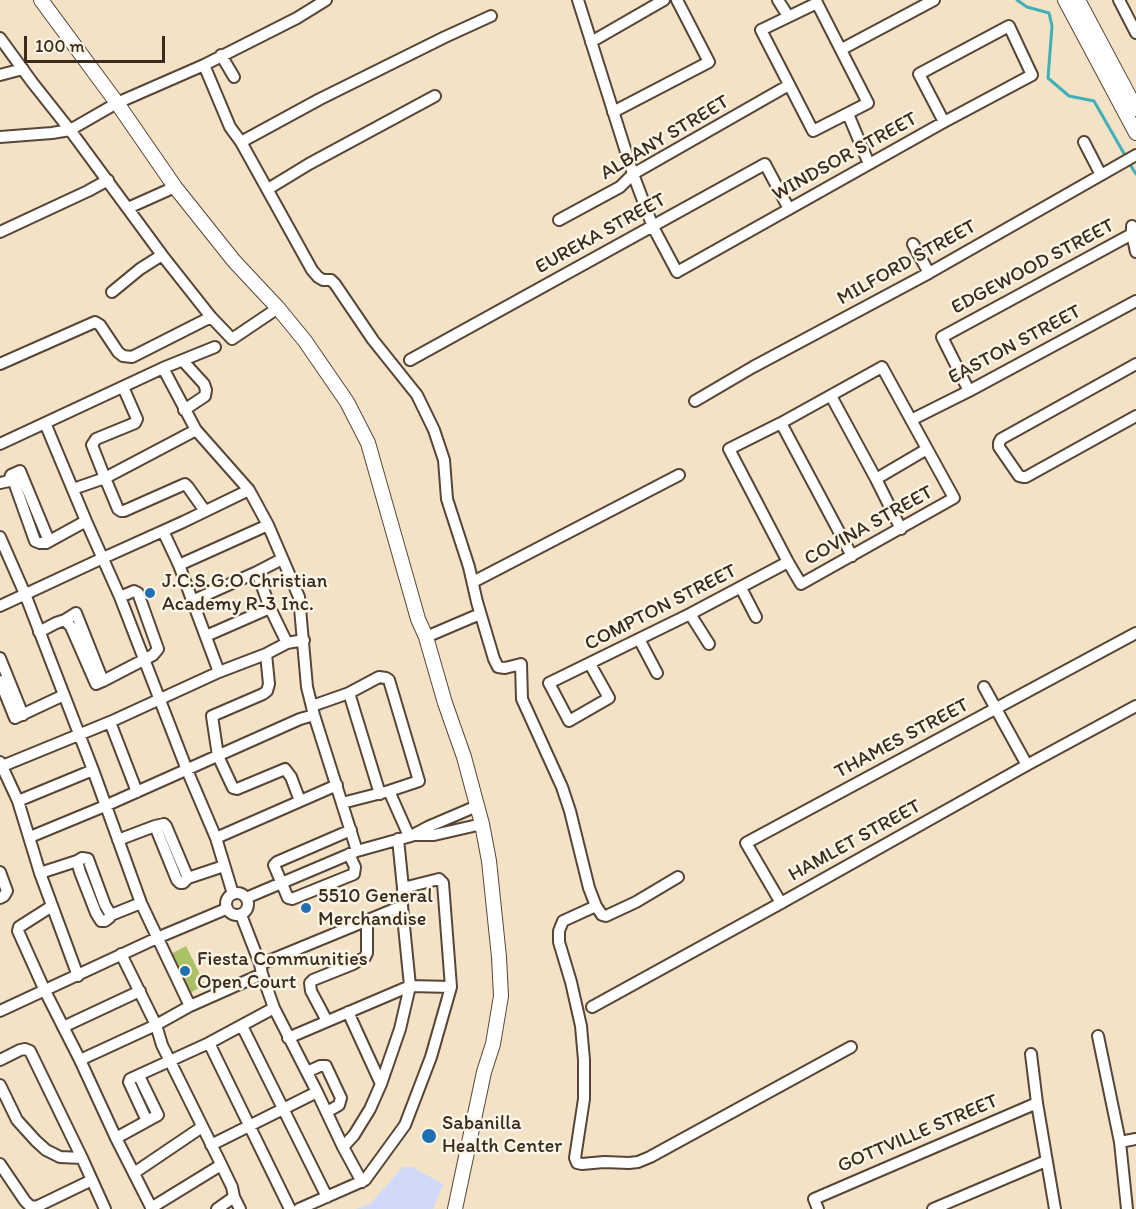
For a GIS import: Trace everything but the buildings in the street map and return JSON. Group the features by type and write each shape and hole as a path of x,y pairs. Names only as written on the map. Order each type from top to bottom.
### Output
{"street":[{"path":"41,0 175,187 234,261 305,341 347,402 368,443 418,619 426,636 445,703 464,756 489,861 501,996 493,1044 484,1072 455,1209"},
{"path":"0,137 52,134 70,130 117,103 204,65 297,18 326,0"},
{"path":"578,0 633,174 653,226"},
{"path":"591,42 664,0"},
{"path":"613,112 709,62 677,0"},
{"path":"778,0 788,16"},
{"path":"842,49 934,0"},
{"path":"1065,0 1104,75 1133,113"},
{"path":"1078,0 1133,113"},
{"path":"1119,0 1136,33"},
{"path":"817,3 842,49 868,103 813,131 761,30 817,3"},
{"path":"241,142 320,99 491,16"},
{"name":"WINDSOR STREET","path":"653,226 677,272 1032,75 1009,26 919,74 944,122"},
{"path":"0,38 162,255 232,339 278,308"},
{"path":"221,55 234,77"},
{"path":"204,65 226,118 312,270 318,277 335,284 373,340 417,395 434,430 444,460 447,499 494,659 498,667 506,668 521,664 522,699 562,787 596,906 602,915 606,916 636,902 678,877"},
{"path":"0,75 22,69"},
{"name":"ALBANY STREET","path":"559,220 620,187 633,174 789,85"},
{"path":"268,189 309,164 435,96"},
{"path":"848,114 869,164"},
{"path":"1084,142 1101,175"},
{"name":"MILFORD STREET","path":"695,401 753,367 929,273 1135,156"},
{"name":"EUREKA STREET","path":"410,360 765,164 789,209"},
{"path":"0,232 108,180"},
{"path":"128,208 175,187"},
{"name":"EDGEWOOD STREET","path":"969,391 942,337 1132,230 1136,252"},
{"path":"913,244 929,273"},
{"path":"112,292 140,268 162,255"},
{"name":"EASTON STREET","path":"911,420 1136,301"},
{"path":"0,364 95,321 118,352 123,356 132,357 212,317"},
{"path":"0,444 163,368 215,347"},
{"path":"183,361 204,384 206,390 205,396 184,410"},
{"path":"1136,364 1001,439 999,447 1019,476 1023,477 1136,416"},
{"path":"788,562 729,449 882,367 927,449 876,479"},
{"path":"163,368 196,430 249,490 268,525 299,597 307,687 351,830 355,867 354,874 292,899 288,898 274,865 277,861 351,830"},
{"path":"123,387 137,419 135,423 96,439 92,445 121,511 185,484 189,486 206,511"},
{"path":"831,396 901,529"},
{"path":"45,423 120,597 186,770 216,838 233,894"},
{"path":"781,423 852,556"},
{"path":"73,489 105,478 196,430"},
{"name":"COVINA STREET","path":"788,562 801,584 954,498 927,449"},
{"path":"473,582 679,475"},
{"path":"5,482 14,482 35,541 39,543 46,543 86,521"},
{"path":"0,606 249,490"},
{"path":"179,565 268,525"},
{"path":"163,531 179,565 219,672"},
{"path":"0,537 4,561 25,594 93,770 141,903 190,1006"},
{"path":"192,601 258,572 282,558"},
{"name":"COMPTON STREET","path":"590,664 609,698 569,721 549,683 690,614 788,562"},
{"path":"258,572 270,608 287,643"},
{"path":"741,588 756,617"},
{"path":"39,632 65,621 71,627 96,684 103,681 153,655 158,649 138,593 134,591 120,597"},
{"path":"206,636 270,608"},
{"path":"426,636 480,614"},
{"path":"690,614 709,645"},
{"name":"THAMES STREET","path":"781,903 746,843 1136,633"},
{"path":"639,639 657,673"},
{"path":"78,975 40,873 18,801 1,765 110,722 287,643 304,640"},
{"path":"266,654 269,684 267,691 212,716 218,756 233,789 285,769 291,777 300,801"},
{"path":"0,658 15,718"},
{"path":"30,837 300,719 313,710 383,677 389,680 418,782 342,803"},
{"path":"0,681 15,718"},
{"path":"984,687 1026,765"},
{"path":"343,1147 354,1135 381,1084 400,1029 410,986 402,906 406,837 384,792 349,693"},
{"path":"15,718 63,695"},
{"name":"HAMLET STREET","path":"592,1007 1136,706"},
{"path":"110,722 137,792"},
{"path":"18,801 93,770"},
{"path":"216,838 337,785"},
{"path":"246,898 353,852 406,837 477,806"},
{"path":"118,840 161,824 166,826 188,878 224,866"},
{"path":"406,837 434,835 482,824"},
{"path":"40,873 77,861 99,919 105,921 111,915 141,903"},
{"path":"0,872 7,891 0,898"},
{"path":"299,1209 365,1180 405,1125 431,1057 452,987 443,883 439,879 403,888"},
{"path":"240,893 246,898 247,907 241,915 236,916 226,909 226,901 230,895 240,893"},
{"path":"52,906 19,927 18,931 152,1209 221,1165"},
{"path":"80,1060 156,1025 261,969 402,906"},
{"path":"596,906 563,921 559,931 559,942 581,1026 585,1060 585,1099 574,1158 577,1163 628,1163 650,1157 851,1047"},
{"path":"0,1011 121,954 226,909"},
{"path":"241,915 274,1008 362,1182"},
{"path":"327,1021 311,991 310,983 365,957 367,921"},
{"path":"121,954 156,1025 170,1062 232,1187 240,1209"},
{"path":"288,1038 410,986 452,987"},
{"path":"63,1027 140,991"},
{"path":"134,1079 209,1043 274,1008"},
{"path":"348,1012 381,1084"},
{"path":"242,1026 327,1197"},
{"path":"1098,1036 1120,1142 1127,1208 1115,1209"},
{"path":"209,1043 290,1209"},
{"path":"0,1060 20,1050 30,1051 105,1209"},
{"path":"1031,1054 1055,1209"},
{"path":"307,1072 320,1066 326,1066 341,1098 339,1105 327,1112"},
{"path":"116,1138 158,1115 134,1079"},
{"path":"134,1079 147,1121"},
{"path":"1,1089 16,1120 36,1141 60,1156 81,1158"},
{"path":"211,1145 317,1092"},
{"name":"GOTTVILLE STREET","path":"816,1204 1037,1102"},
{"path":"134,1173 202,1127"},
{"path":"1120,1142 1136,1139"},
{"path":"933,1209 1046,1161"},
{"path":"0,1164 30,1206 36,1207 92,1180"},
{"path":"217,1209 234,1197"}],"shaded area":[{"path":"403,1167 412,1167 443,1184 433,1209 356,1209 370,1204"}],"green space":[{"name":"Fiesta Communities Open Court","path":"186,946 205,985 184,996 165,957"}],"waterway":[{"path":"1017,0 1027,7 1049,13 1052,26 1048,78 1069,96 1094,101 1126,157"},
{"path":"1129,163 1136,174"}],"place":[{"name":"J.C.S.G.O Christian Academy R-3 Inc.","path":"150,593"},
{"name":"5510 General Merchandise","path":"306,908"},
{"name":"Fiesta Communities Open Court","path":"185,971"},
{"name":"Sabanilla Health Center","path":"429,1136"}]}
